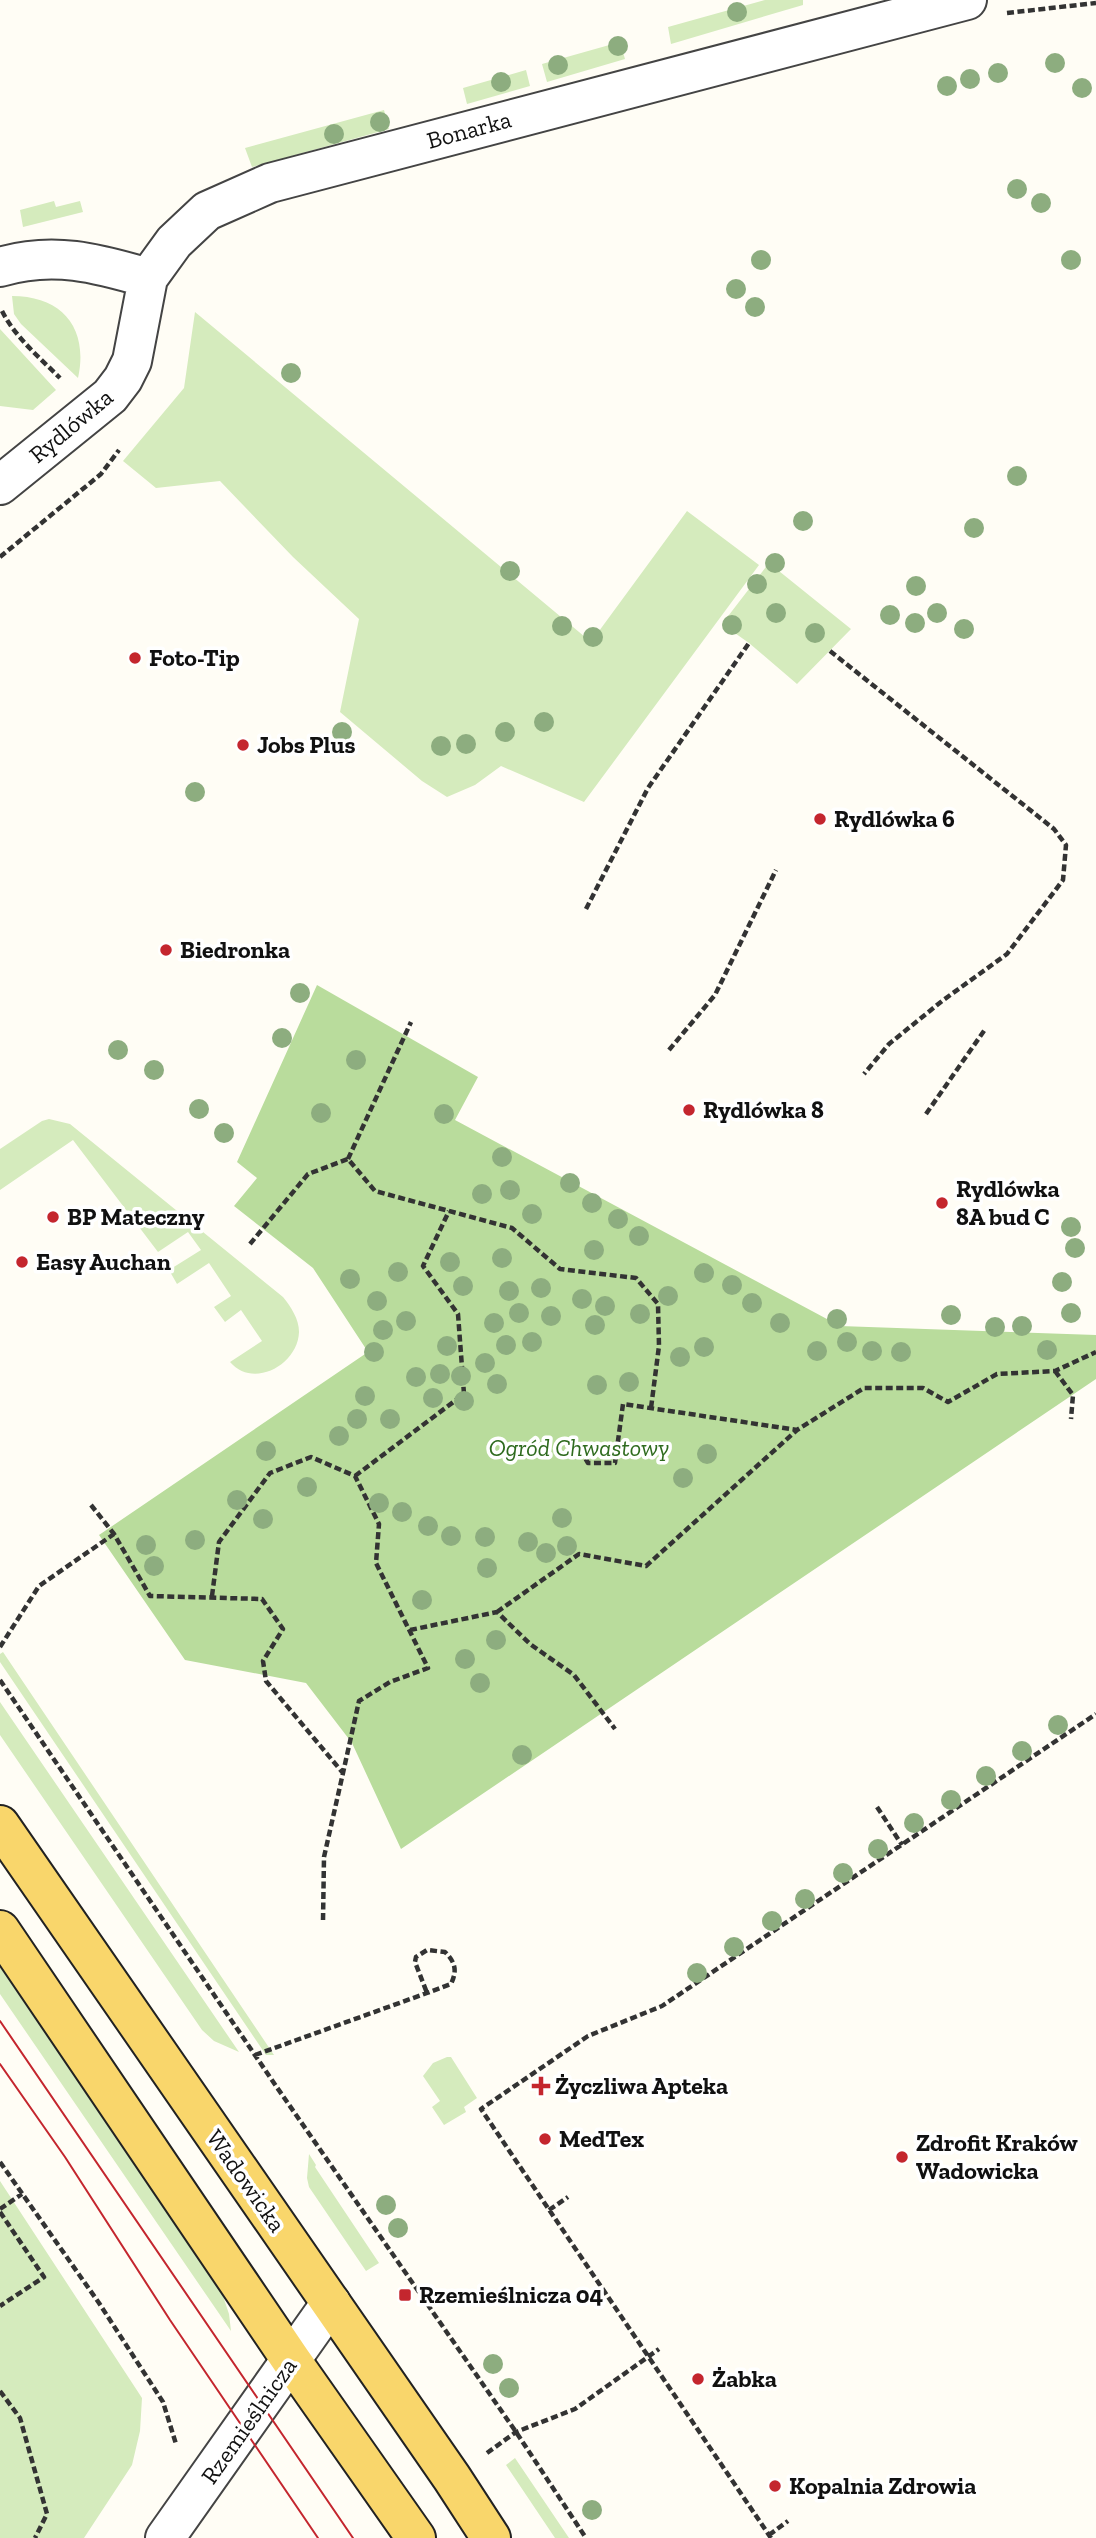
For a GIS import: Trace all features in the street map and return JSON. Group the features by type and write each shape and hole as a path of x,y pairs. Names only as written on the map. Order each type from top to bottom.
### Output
{"main road":[{"name":"Wadowicka","path":"0,1825 452,2477 491,2538"},
{"path":"0,1930 291,2360 416,2538"}],"street":[{"name":"Bonarka","path":"149,278 174,242 207,211 270,183 897,16 984,8"},
{"path":"0,267 18,262 59,258 149,278"},
{"name":"Rydlówka","path":"0,485 110,396 124,379 132,361 149,278"},
{"name":"Rzemieślnicza","path":"165,2538 331,2303"}],"path":[{"path":"984,8 1096,3"},
{"path":"0,305 8,323 64,382"},
{"path":"0,556 101,474 121,448"},
{"path":"586,909 648,788 749,643"},
{"path":"830,651 1054,829 1066,845 1063,880 1007,954 889,1044 864,1074"},
{"path":"669,1051 715,995 776,870"},
{"path":"250,1244 308,1174 348,1159 411,1022"},
{"path":"926,1114 986,1028"},
{"path":"348,1159 375,1191 512,1228 560,1269 636,1278 658,1304 659,1346 651,1408"},
{"path":"355,1476 464,1394 458,1314 423,1266 449,1211"},
{"path":"410,1630 497,1612 579,1554 646,1566 797,1430 864,1388 923,1388 948,1402 998,1374 1055,1371 1096,1352"},
{"path":"1055,1371 1073,1395 1070,1419"},
{"path":"575,1441 588,1463 615,1463 623,1404 797,1430"},
{"path":"212,1596 219,1542 270,1474 311,1457 355,1476 379,1524 376,1563 428,1668 390,1682 359,1701 324,1857 323,1920"},
{"path":"92,1505 114,1534 150,1596 262,1599 283,1629 263,1661 266,1681 343,1773"},
{"path":"0,1647 39,1586 114,1534"},
{"path":"497,1612 530,1644 574,1675 615,1730"},
{"path":"0,1681 586,2538"},
{"path":"788,2521 770,2537 481,2109 588,2036 662,2007 1096,1714"},
{"path":"877,1807 902,1845"},
{"path":"255,2055 427,1993 451,1984 455,1974 454,1964 445,1952 427,1950 416,1957 415,1962 427,1993"},
{"path":"0,2162 99,2303 163,2402 179,2449"},
{"path":"0,2306 44,2277 0,2211 22,2194"},
{"path":"549,2210 568,2197"},
{"path":"489,2451 516,2432 575,2409 659,2349"},
{"path":"0,2391 20,2418 47,2514 35,2538"}],"green space":[{"path":"765,0 803,0 803,5 671,44 668,27"},
{"path":"620,42 625,59 547,82 542,64"},
{"path":"526,70 530,86 467,104 463,88"},
{"path":"384,110 389,129 252,167 245,148"},
{"path":"54,201 56,207 80,201 83,212 23,227 20,210"},
{"path":"12,296 30,297 45,302 68,318 79,344 78,378 21,324 14,314"},
{"path":"195,312 591,642 687,511 759,565 584,802 501,766 475,785 447,797 422,781 340,712 359,619 293,557 220,481 156,488 123,461 184,388"},
{"path":"0,329 56,390 33,410 0,406"},
{"path":"769,563 851,629 797,684 722,624"},
{"name":"Ogród Chwastowy","path":"317,985 478,1077 455,1120 840,1326 1096,1335 1096,1379 401,1849 352,1743 306,1683 185,1660 99,1535 368,1352 313,1268 234,1206 257,1178 237,1162"},
{"path":"49,1119 70,1124 283,1297 292,1309 299,1332 297,1344 283,1363 273,1370 250,1373 240,1370 230,1362 262,1341 241,1310 225,1322 214,1307 231,1296 209,1263 177,1284 169,1270 201,1250 188,1232 158,1252 73,1140 0,1190 0,1149"},
{"path":"3,1652 274,2055 266,2055 0,1662 0,1654"},
{"path":"0,1702 239,2052 214,2041 202,2030 0,1735"},
{"path":"0,1967 223,2296 231,2331 0,1994"},
{"path":"451,2057 477,2098 464,2107 466,2112 444,2125 432,2107 440,2101 423,2076 433,2063"},
{"path":"309,2154 379,2263 366,2271 309,2187"},
{"path":"0,2181 142,2398 140,2431 132,2465 84,2538 0,2538"},
{"path":"515,2458 569,2538 555,2538 506,2465"}],"tram line":[{"path":"0,2021 353,2538"},
{"path":"0,2064 65,2157 170,2320 318,2538"}],"place":[{"name":"Foto-Tip","path":"135,658"},
{"name":"Jobs Plus","path":"243,745"},
{"name":"Rydlówka 6","path":"820,819"},
{"name":"Biedronka","path":"166,950"},
{"name":"Rydlówka 8","path":"689,1110"},
{"name":"Rydlówka 8A bud C","path":"942,1203"},
{"name":"BP Mateczny","path":"53,1217"},
{"name":"Easy Auchan","path":"22,1262"},
{"name":"Życzliwa Apteka","path":"541,2086"},
{"name":"MedTex","path":"545,2139"},
{"name":"Zdrofit Kraków Wadowicka","path":"902,2157"},
{"name":"Rzemieślnicza 04","path":"405,2295"},
{"name":"Żabka","path":"698,2379"},
{"name":"Kopalnia Zdrowia","path":"775,2486"}]}
